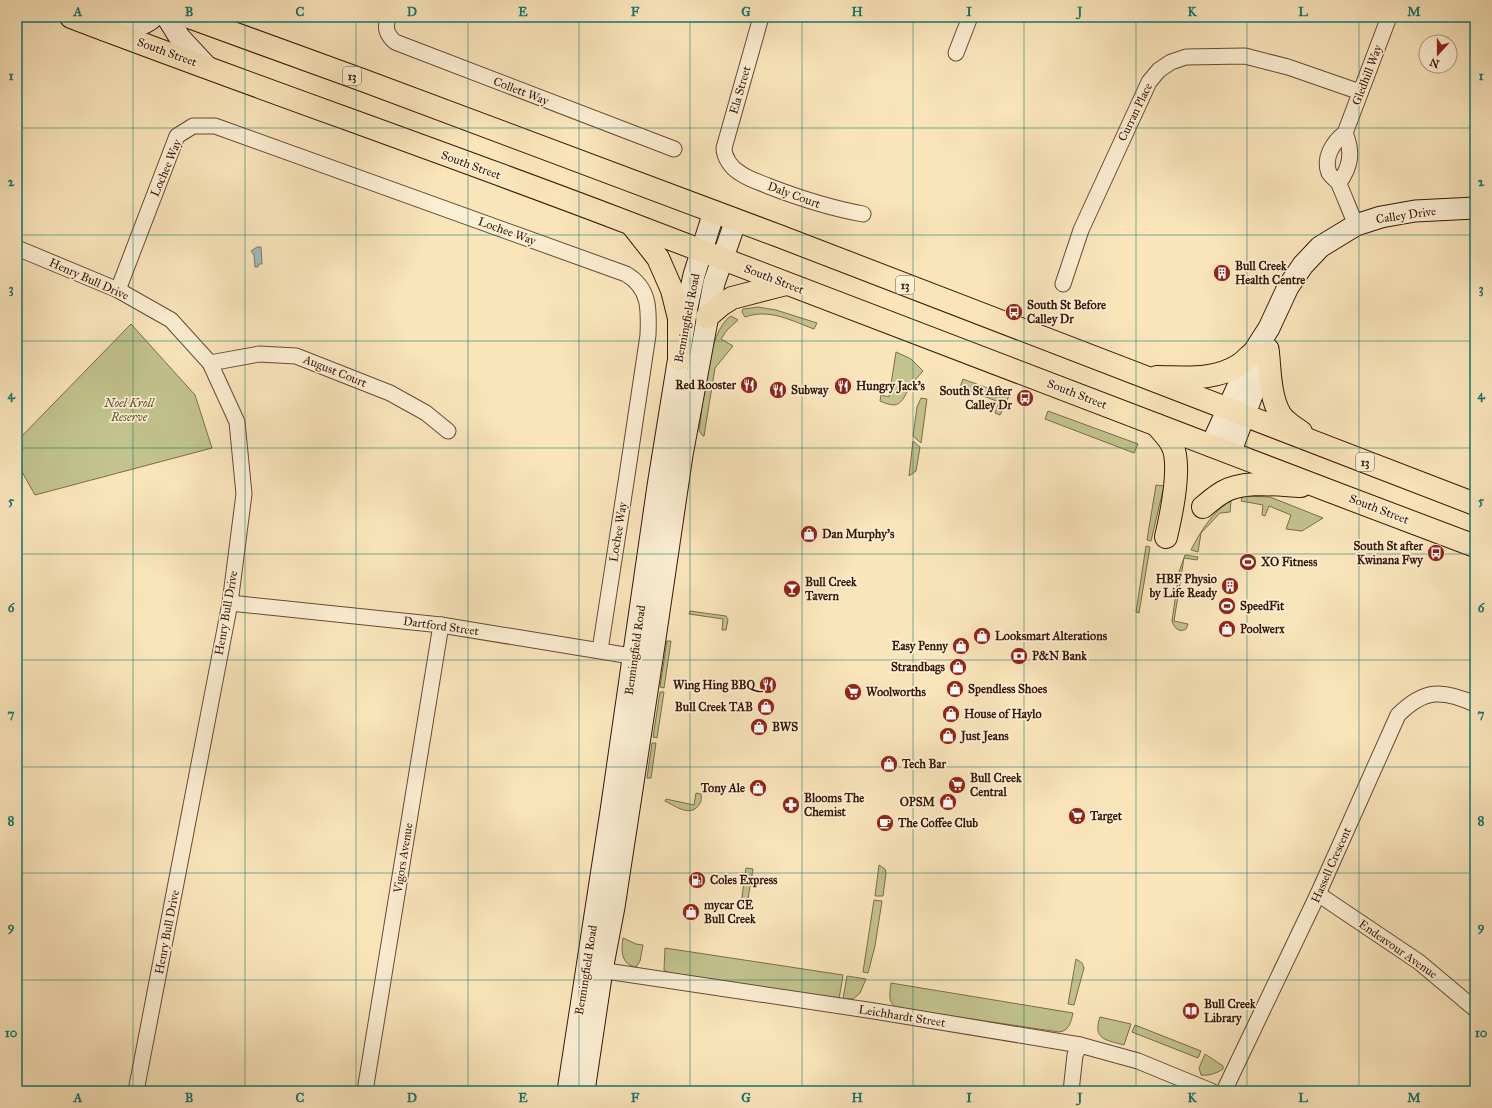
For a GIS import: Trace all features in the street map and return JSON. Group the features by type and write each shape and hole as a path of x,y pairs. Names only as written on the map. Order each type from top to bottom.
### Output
{"highway":[{"name":"South Street","path":"71,17 631,224 1475,546"},
{"name":"13","path":"189,17 365,81 736,220 1475,504"},
{"path":"631,224 658,258 672,290 679,318 679,359"},
{"path":"707,317 721,304 732,298 786,284"},
{"path":"1144,377 1202,378 1221,374 1260,353 1277,408 1287,421 1315,442"},
{"path":"1157,425 1173,446 1177,462 1171,518 1166,537"},
{"path":"1203,507 1223,492 1236,487 1257,484 1320,487"}],"main road":[{"path":"104,30 134,26 153,17"},
{"path":"167,17 180,38 207,67"},
{"name":"Calley Drive","path":"1220,449 1269,328 1288,287 1303,265 1320,247 1356,225 1386,215 1415,211 1475,208"},
{"name":"Benningfield Road","path":"643,658 658,486 692,282 714,212"},
{"name":"Benningfield Road","path":"568,1091 594,969 643,658 707,317 714,283 736,220"},
{"name":"Benningfield Road","path":"584,1091 594,969"}],"street":[{"name":"Collett Way","path":"388,17 385,27 390,38 395,42 674,149"},
{"name":"Ela Street","path":"730,163 724,148 761,17"},
{"path":"956,53 970,17"},
{"name":"Gledhill Way","path":"1356,225 1339,183 1330,174 1328,158 1333,144 1345,133 1389,17"},
{"name":"Curran Place","path":"1063,284 1081,230 1107,170 1149,82 1159,70 1171,62 1202,56 1244,56 1288,67 1360,92"},
{"name":"Lochee Way","path":"118,290 177,136 194,126 215,126 618,271 632,278 640,287 648,304 648,335 600,650"},
{"path":"1339,183 1349,166 1349,143 1345,133"},
{"name":"Daly Court","path":"730,163 739,173 793,195 833,208 863,214"},
{"name":"Henry Bull Drive","path":"17,248 118,290 171,320 210,364 237,422 244,494 230,603 136,1091"},
{"name":"August Court","path":"210,364 259,354 296,356 390,393 426,413 448,432"},
{"name":"Dartford Street","path":"230,603 441,625 643,658"},
{"name":"Vigors Avenue","path":"365,1091 441,625"},
{"name":"Hassell Crescent","path":"1224,1091 1318,894 1398,715 1409,704 1424,695 1456,695 1475,704"},
{"name":"Endeavour Avenue","path":"1318,894 1419,962 1475,1009"},
{"name":"Leichhardt Street","path":"594,969 867,1010 1080,1045 1138,1061 1211,1091"},
{"path":"1070,1091 1075,1055 1080,1045"}],"green space":[{"path":"758,307 776,310 817,323 814,329 789,319 772,315 763,314 745,317 742,312 743,309"},
{"path":"731,316 738,320 727,330 721,339 733,346 715,368 703,436 699,431 711,352 716,336 723,324"},
{"name":"Noel Kroll Reserve","path":"131,324 195,395 212,448 35,495 17,463 17,441"},
{"path":"896,352 911,359 923,371 903,400 893,405 880,401 881,395 889,397"},
{"path":"963,379 1009,396 1000,415 995,413 999,402 960,387"},
{"path":"921,398 927,399 921,443 913,436 917,407"},
{"path":"1048,411 1138,444 1134,453 1045,419"},
{"path":"913,441 920,447 916,471 909,476"},
{"path":"1156,485 1164,486 1151,541 1147,540"},
{"path":"1244,496 1270,497 1323,518 1302,531 1286,529 1291,515 1269,506 1265,516 1262,515 1263,505 1241,501"},
{"path":"1231,501 1230,512 1220,513 1201,533 1198,552 1191,550 1198,537 1213,516"},
{"path":"1146,546 1150,547 1139,613 1136,612"},
{"path":"1185,555 1198,557 1197,560 1184,558 1174,621 1188,624 1186,629 1179,630 1175,628 1172,621 1179,572"},
{"path":"690,611 726,616 728,620 726,630 722,630 723,619 689,614"},
{"path":"667,641 671,641 664,688 660,687"},
{"path":"660,692 664,692 657,738 653,737"},
{"path":"652,743 656,743 651,778 647,778"},
{"path":"696,793 701,794 701,800 698,806 691,811 682,810 665,801 666,799 694,805"},
{"path":"879,865 885,869 886,873 883,896 875,896"},
{"path":"746,868 753,869 747,905 741,904"},
{"path":"874,900 882,901 875,946 868,973 863,972"},
{"path":"623,938 636,944 643,945 640,961 636,967 627,963 623,956"},
{"path":"665,948 843,975 839,999 669,973 664,970"},
{"path":"1076,959 1082,963 1084,968 1074,1005 1068,1004"},
{"path":"847,976 866,979 860,993 853,999 843,999"},
{"path":"891,983 1073,1013 1067,1028 1059,1032 898,1008 892,1004 891,1001"},
{"path":"1100,1017 1131,1024 1124,1045 1107,1040 1100,1035 1098,1025"},
{"path":"1135,1025 1201,1051 1198,1058 1132,1032"},
{"path":"1205,1054 1223,1066 1223,1069 1213,1074 1201,1075 1199,1068"}],"water":[{"path":"257,247 261,247 262,264 255,267 254,255 251,251"}],"place":[{"name":"Bull Creek Health Centre","path":"1222,273"},
{"name":"South St Before Calley Dr","path":"1014,312"},
{"name":"Red Rooster","path":"749,385"},
{"name":"Hungry Jack's","path":"843,386"},
{"name":"Subway","path":"778,390"},
{"name":"South St After Calley Dr","path":"1025,398"},
{"name":"Dan Murphy's","path":"809,534"},
{"name":"South St after Kwinana Fwy","path":"1436,553"},
{"name":"XO Fitness","path":"1248,562"},
{"name":"HBF Physio by Life Ready","path":"1230,586"},
{"name":"Bull Creek Tavern","path":"792,589"},
{"name":"SpeedFit","path":"1227,606"},
{"name":"Poolwerx","path":"1227,629"},
{"name":"Looksmart Alterations","path":"982,636"},
{"name":"Easy Penny","path":"961,646"},
{"name":"P&N Bank","path":"1019,656"},
{"name":"Strandbags","path":"958,667"},
{"name":"Wing Hing BBQ","path":"768,685"},
{"name":"Spendless Shoes","path":"955,689"},
{"name":"Woolworths","path":"853,692"},
{"name":"Bull Creek TAB","path":"766,707"},
{"name":"House of Haylo","path":"951,714"},
{"name":"BWS","path":"759,727"},
{"name":"Just Jeans","path":"948,736"},
{"name":"Tech Bar","path":"889,764"},
{"name":"Bull Creek Central","path":"957,785"},
{"name":"Tony Ale","path":"758,788"},
{"name":"OPSM","path":"948,802"},
{"name":"Blooms The Chemist","path":"791,805"},
{"name":"Target","path":"1077,816"},
{"name":"The Coffee Club","path":"885,823"},
{"name":"Coles Express","path":"697,880"},
{"name":"mycar CE Bull Creek","path":"691,912"},
{"name":"Bull Creek Library","path":"1191,1011"}]}
